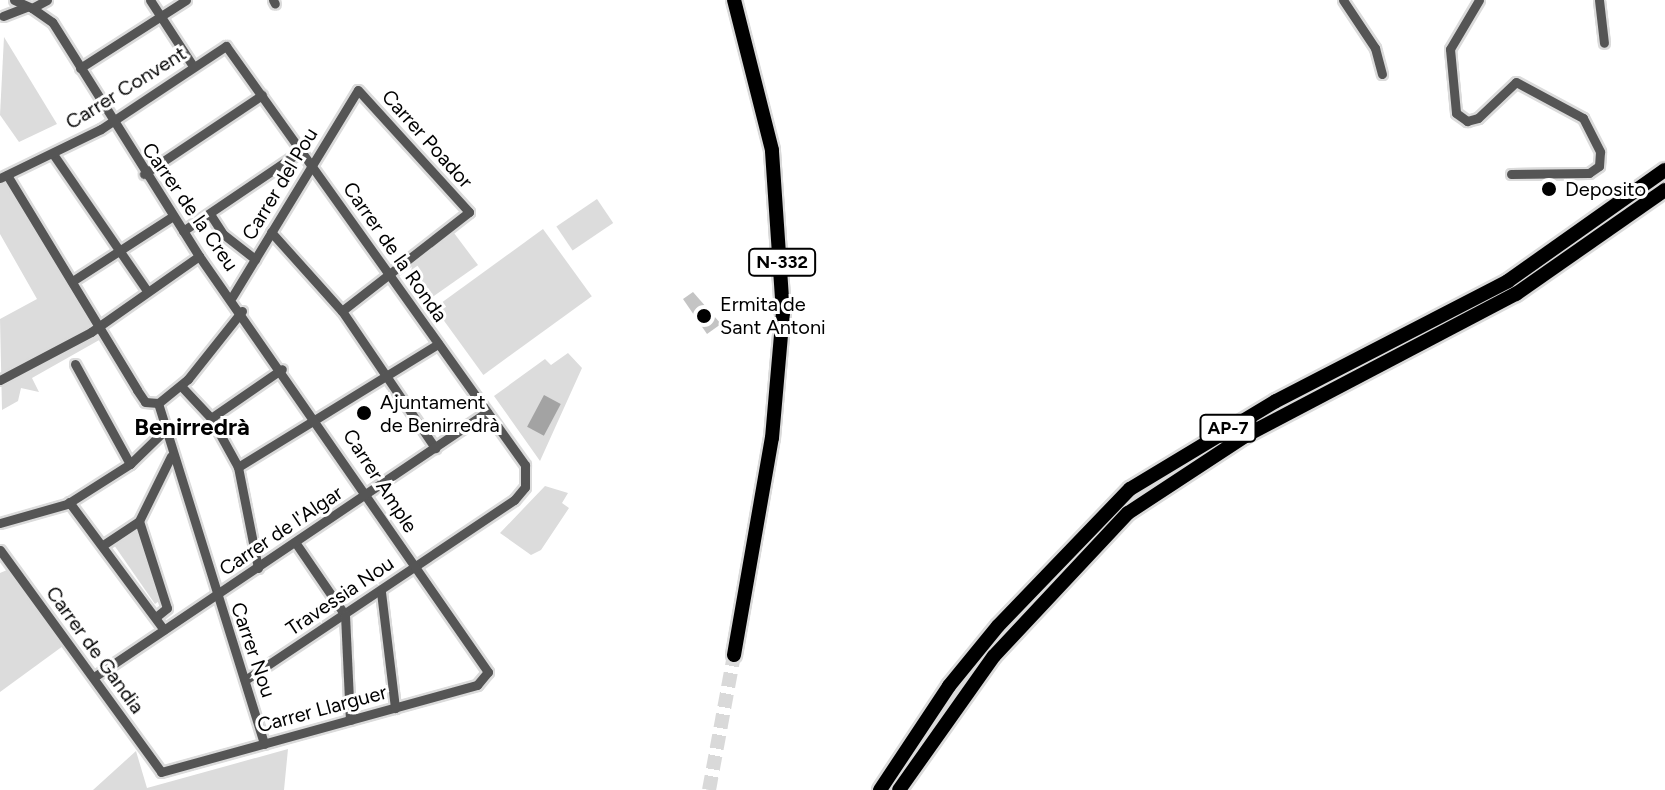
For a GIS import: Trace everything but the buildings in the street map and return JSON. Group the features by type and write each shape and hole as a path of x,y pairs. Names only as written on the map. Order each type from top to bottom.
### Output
{"highway":[{"name":"N-332","path":"734,0 772,150 783,313 772,438 734,655"},
{"name":"AP-7","path":"880,790 949,686 998,626 1130,489 1232,426 1508,281 1665,170"},
{"name":"AP-7","path":"899,790 994,656 1128,513 1245,436 1527,288 1665,190"}],"street":[{"path":"2,18 12,0 52,22"},
{"path":"2,18 47,0 52,22"},
{"path":"150,0 193,66"},
{"path":"80,68 186,0"},
{"path":"1343,0 1375,48 1382,74"},
{"path":"1479,0 1450,49 1456,113 1467,121 1478,118 1516,82 1583,118 1600,152 1599,166 1589,173 1511,174"},
{"path":"1599,0 1604,43"},
{"name":"Carrer de la Creu","path":"52,22 144,174 199,256 242,311"},
{"name":"Carrer Convent","path":"4,176 53,154 111,122 226,46"},
{"name":"Carrer de la Ronda","path":"226,46 523,462 527,482"},
{"name":"Carrer del Pou","path":"232,297 358,90"},
{"name":"Carrer Poador","path":"358,90 469,212 389,274"},
{"path":"144,174 262,95"},
{"path":"183,231 301,151"},
{"path":"53,154 147,291"},
{"path":"4,176 74,280 145,402 158,403 181,386 242,311"},
{"path":"210,214 223,234 255,259"},
{"path":"74,280 173,216"},
{"path":"271,232 342,311 435,448"},
{"path":"0,380 101,326 199,256"},
{"path":"342,311 389,274"},
{"name":"Carrer Ample","path":"242,311 320,422 414,568 488,672"},
{"path":"238,467 320,422 438,344"},
{"path":"75,364 130,464"},
{"path":"211,418 282,369"},
{"path":"181,386 211,418 238,467 258,568"},
{"name":"Carrer Nou","path":"158,403 171,456 264,744"},
{"name":"Carrer de l'Algar","path":"94,677 487,412"},
{"path":"0,523 69,502 130,464 164,431"},
{"path":"103,545 139,521 171,456"},
{"name":"Travessia Nou","path":"245,680 381,592 514,500 527,482"},
{"path":"69,502 164,630"},
{"path":"139,521 167,608 156,617"},
{"path":"295,542 345,615 350,720"},
{"name":"Carrer de Gandia","path":"0,550 161,772"},
{"path":"381,592 395,708"},
{"name":"Carrer Llarguer","path":"161,772 477,685 488,672"}],"shaded area":[{"path":"4,37 57,124 19,142 0,115"},
{"path":"6,182 101,339 32,378 39,392 21,388 18,401 2,410 0,319 37,299 0,234 0,185"},
{"path":"597,199 613,223 573,250 556,226"},
{"path":"543,229 592,296 483,375 435,308"},
{"path":"454,233 478,265 431,298 411,273 412,264"},
{"path":"568,353 582,368 540,461 494,396 545,359 551,365"},
{"path":"544,395 561,404 544,436 527,427"},
{"path":"545,486 568,493 562,503 569,508 541,550 531,555 500,533"},
{"path":"136,530 159,601 155,604 114,545"},
{"path":"7,570 63,646 0,692 0,573"},
{"path":"288,749 284,790 93,790 136,751 147,788"}],"tunnel":[{"path":"709,790 734,655"}],"place":[{"name":"Deposito","path":"1549,189"},
{"name":"Ermita de Sant Antoni","path":"704,316"},
{"name":"Ajuntament de Benirredrà","path":"364,413"}],"district":[{"name":"Benirredrà","path":"192,427"}]}
